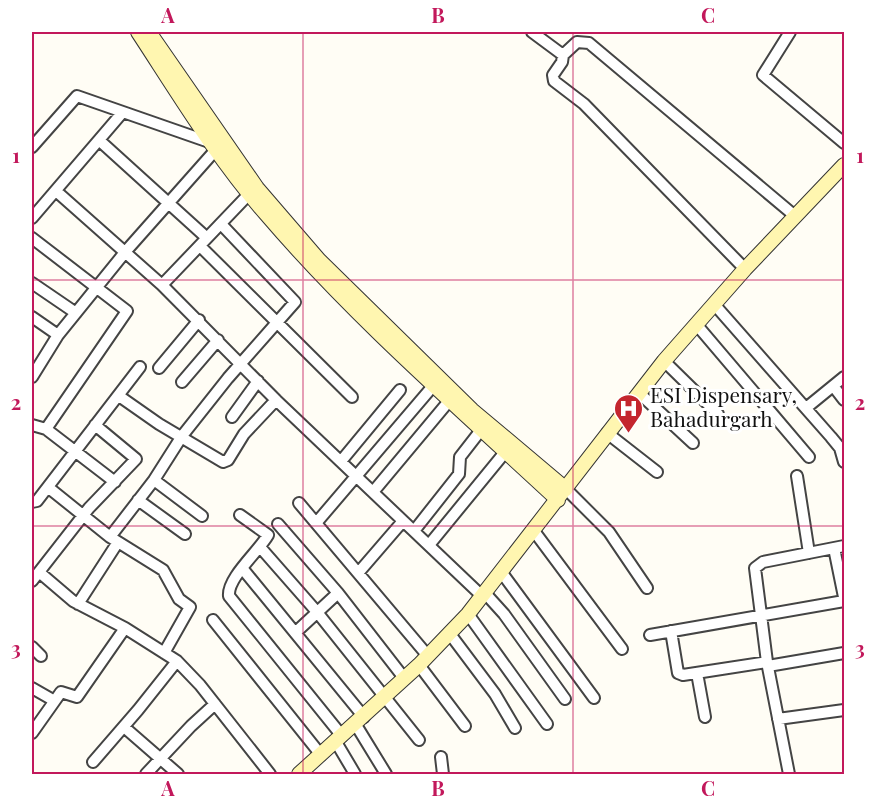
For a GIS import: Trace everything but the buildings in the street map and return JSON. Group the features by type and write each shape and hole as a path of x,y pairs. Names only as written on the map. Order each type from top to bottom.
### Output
{"street":[{"path":"138,32 217,144 319,260 439,379 562,495"},
{"path":"149,32 249,194 312,266 433,386 481,430 609,532 647,588"},
{"path":"532,32 563,55"},
{"path":"790,32 763,75 844,143"},
{"path":"745,269 584,104 554,81 553,75 562,62 563,55 577,42 589,43 795,216"},
{"path":"32,147 76,96 217,144"},
{"path":"32,218 122,113"},
{"path":"100,141 168,202 277,321 352,397"},
{"path":"32,377 58,335 217,144"},
{"path":"299,774 360,721 468,614 664,361 745,269 844,165"},
{"path":"56,191 126,251 199,320 276,400 484,595 511,622 565,699"},
{"path":"162,285 249,194"},
{"path":"78,604 138,500 154,480 182,436 277,321 294,304 295,299 221,224"},
{"path":"32,238 97,286 126,309 128,314 46,429"},
{"path":"32,283 76,313"},
{"path":"714,304 840,448 844,462"},
{"path":"32,317 58,335"},
{"path":"159,368 199,320"},
{"path":"696,324 809,457"},
{"path":"182,382 218,340"},
{"path":"664,361 718,414"},
{"path":"32,502 37,501 49,488 75,450 140,367"},
{"path":"806,408 844,377"},
{"path":"232,417 258,381"},
{"path":"317,522 433,386"},
{"path":"834,387 844,400"},
{"path":"342,460 400,390"},
{"path":"639,393 693,443"},
{"path":"119,396 145,416 182,436 221,462 226,462 244,434 276,400"},
{"path":"373,492 449,401"},
{"path":"32,425 46,429 115,482"},
{"path":"32,581 83,517 135,461 136,457 95,425"},
{"path":"414,531 459,474 460,457 481,430"},
{"path":"608,433 657,472"},
{"path":"429,545 506,451"},
{"path":"796,476 809,553"},
{"path":"154,480 202,516"},
{"path":"49,488 83,517 114,540 163,570 171,579 179,599 190,607 164,653"},
{"path":"138,500 184,534"},
{"path":"299,503 359,572 400,626 465,726"},
{"path":"240,515 267,533 260,547 242,568 230,588 229,596 339,739 355,774"},
{"path":"359,572 403,521"},
{"path":"278,524 338,593 404,678"},
{"path":"534,531 622,649"},
{"path":"260,547 317,612 419,740"},
{"path":"650,635 759,615 844,599 839,547 759,564 754,573 759,615 767,664 789,774"},
{"path":"242,568 296,632 360,721 387,774"},
{"path":"39,572 78,604 125,628 177,661 215,704 270,774"},
{"path":"502,573 594,698"},
{"path":"296,632 338,593"},
{"path":"468,614 547,724"},
{"path":"213,620 321,756"},
{"path":"32,733 53,700 62,691 76,697 125,628"},
{"path":"671,631 678,673 683,675 844,653"},
{"path":"450,634 495,694 515,728"},
{"path":"32,647 41,656"},
{"path":"93,762 177,661"},
{"path":"697,673 705,717"},
{"path":"32,688 53,700"},
{"path":"146,774 215,704"},
{"path":"778,719 844,710"},
{"path":"124,727 178,774"},
{"path":"441,757 442,774"}],"place":[{"name":"ESI Dispensary, Bahadurgarh","path":"629,434"}]}
